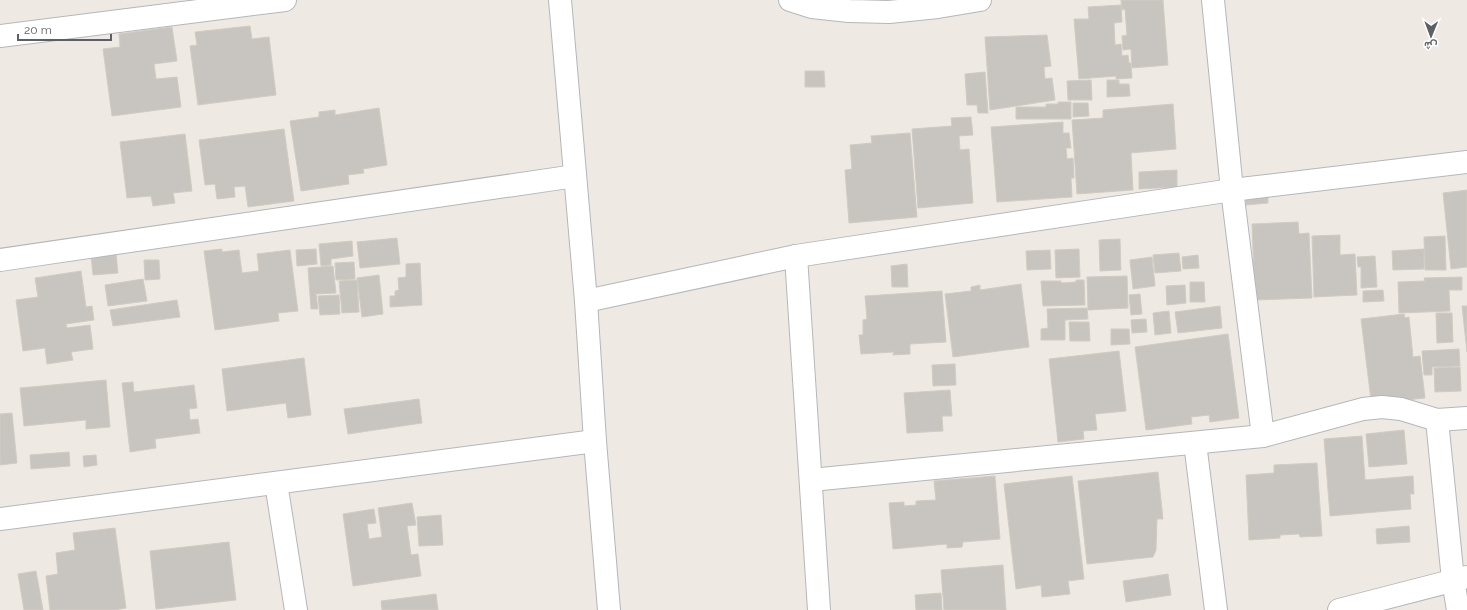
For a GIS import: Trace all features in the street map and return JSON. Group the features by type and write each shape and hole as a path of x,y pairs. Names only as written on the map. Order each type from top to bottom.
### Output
{"street":[{"path":"0,36 285,0"},
{"path":"560,0 586,300 595,441 609,610"},
{"path":"790,0 812,7 849,11 890,12 938,7 980,0"},
{"path":"1213,0 1232,190 1263,436"},
{"path":"586,300 796,256 1232,190 1467,162"},
{"path":"0,260 575,176"},
{"path":"796,256 819,610"},
{"path":"811,480 1263,436 1369,408 1382,407 1402,409 1437,420 1467,418"},
{"path":"1437,420 1460,578 1458,610"},
{"path":"0,519 595,441"},
{"path":"1195,443 1216,610"},
{"path":"276,484 296,610"},
{"path":"1339,610 1460,578"}],"building":[{"path":"1121,0 1163,0 1168,65 1132,68 1131,49 1123,50 1122,36 1127,35 1125,9 1122,10"},
{"path":"1121,5 1122,22 1114,23 1115,45 1121,44 1122,56 1128,55 1129,63 1131,63 1132,78 1116,79 1116,76 1079,79 1074,19 1089,19 1088,7"},
{"path":"250,26 252,39 269,37 276,95 198,105 190,46 197,45 195,32"},
{"path":"172,27 177,61 154,64 156,79 177,77 181,107 112,116 103,49 120,47 119,34"},
{"path":"1047,35 1051,66 1044,67 1045,79 1052,78 1055,100 990,110 985,37"},
{"path":"805,71 824,71 825,87 805,87"},
{"path":"985,72 988,113 978,113 977,105 967,105 965,74"},
{"path":"1091,80 1092,100 1068,100 1067,81"},
{"path":"1107,80 1119,80 1119,84 1129,84 1130,96 1107,97"},
{"path":"1058,102 1071,102 1071,119 1016,119 1016,107 1046,107 1046,104 1058,104"},
{"path":"1073,103 1088,103 1089,116 1073,117"},
{"path":"1173,104 1176,149 1131,153 1133,190 1077,194 1072,120 1103,118 1103,110"},
{"path":"379,108 387,165 363,169 364,173 348,175 349,184 301,191 290,121 319,117 319,112 335,110 335,115"},
{"path":"971,117 973,135 959,136 960,150 969,149 973,203 918,208 912,129 952,126 951,118"},
{"path":"1063,122 1063,133 1069,133 1071,148 1066,148 1067,159 1073,158 1074,178 1071,178 1072,197 997,202 991,127"},
{"path":"284,129 294,201 248,207 245,186 234,187 235,197 217,199 215,184 205,185 199,140"},
{"path":"910,133 917,217 849,223 845,170 852,169 850,145 872,143 871,136"},
{"path":"185,134 192,191 173,193 175,203 153,206 151,196 127,198 120,142"},
{"path":"1177,170 1177,187 1139,189 1139,172"},
{"path":"1268,190 1268,203 1246,205 1246,191"},
{"path":"1467,190 1467,267 1451,269 1443,193"},
{"path":"1298,222 1299,234 1309,233 1312,298 1255,300 1252,224"},
{"path":"1340,235 1340,255 1355,254 1357,295 1314,297 1312,236"},
{"path":"1445,236 1446,270 1425,270 1424,237"},
{"path":"397,238 400,264 360,268 357,242"},
{"path":"1120,239 1121,270 1100,271 1099,240"},
{"path":"352,241 353,256 331,259 331,265 321,266 319,244"},
{"path":"222,249 222,252 239,250 242,273 259,271 257,254 290,250 298,311 278,313 279,321 215,330 204,251"},
{"path":"316,249 317,264 297,266 296,250"},
{"path":"1079,249 1080,277 1056,278 1055,250"},
{"path":"1424,249 1424,269 1393,270 1392,251"},
{"path":"1050,250 1051,269 1027,270 1026,251"},
{"path":"116,253 118,273 93,275 91,256"},
{"path":"1179,253 1181,271 1155,273 1153,255"},
{"path":"1198,255 1199,268 1183,269 1182,257"},
{"path":"1375,256 1377,287 1361,288 1361,267 1358,267 1357,257"},
{"path":"1152,257 1155,286 1133,289 1130,260"},
{"path":"144,260 159,260 160,279 145,280"},
{"path":"354,262 355,279 336,280 335,263"},
{"path":"420,263 422,305 390,307 390,296 395,296 395,291 399,290 398,278 406,277 406,264"},
{"path":"907,264 908,287 892,287 891,266"},
{"path":"333,266 336,293 316,294 318,309 311,309 308,268"},
{"path":"81,271 86,307 92,306 94,320 66,324 67,328 90,325 93,349 71,352 73,360 47,364 45,348 23,351 16,300 38,297 35,278"},
{"path":"379,275 383,314 362,317 357,278"},
{"path":"1127,276 1128,308 1088,310 1087,277"},
{"path":"1462,277 1462,290 1449,290 1450,311 1399,313 1398,282 1425,281 1424,278"},
{"path":"143,279 147,301 108,306 105,285"},
{"path":"357,280 359,312 342,313 339,281"},
{"path":"1076,280 1084,280 1085,305 1043,306 1041,281 1061,281 1061,283 1076,282"},
{"path":"1190,282 1204,282 1205,302 1190,302"},
{"path":"1021,284 1029,347 953,357 945,294 971,291 971,287 980,285 980,290"},
{"path":"1185,285 1186,303 1167,305 1166,286"},
{"path":"1383,290 1384,301 1363,302 1363,291"},
{"path":"942,291 946,342 910,344 910,354 893,355 894,352 861,354 859,335 863,335 863,320 867,319 865,296"},
{"path":"1140,294 1142,314 1131,315 1129,295"},
{"path":"339,295 340,314 320,315 318,296"},
{"path":"177,300 180,317 113,326 110,310"},
{"path":"1220,306 1222,328 1178,333 1175,312"},
{"path":"1462,306 1467,306 1467,352"},
{"path":"1087,308 1088,319 1065,320 1065,340 1041,340 1041,329 1048,328 1047,309"},
{"path":"1169,311 1171,333 1155,335 1153,313"},
{"path":"1436,313 1452,313 1453,342 1437,343"},
{"path":"1404,314 1405,318 1409,317 1413,357 1420,356 1425,398 1388,402 1371,400 1361,319"},
{"path":"1146,319 1147,332 1132,333 1131,320"},
{"path":"1069,322 1089,322 1090,341 1070,341"},
{"path":"1111,329 1129,329 1130,344 1111,345"},
{"path":"1228,334 1239,418 1210,422 1209,415 1191,417 1192,424 1146,430 1135,347"},
{"path":"1459,349 1460,366 1432,367 1432,375 1424,375 1422,351"},
{"path":"1119,351 1126,411 1095,414 1097,430 1083,431 1084,439 1058,442 1049,359"},
{"path":"304,358 311,415 288,418 286,403 227,411 222,369"},
{"path":"955,364 956,385 933,386 932,365"},
{"path":"1460,367 1461,391 1435,392 1434,368"},
{"path":"106,380 110,427 86,429 86,420 24,426 20,388"},
{"path":"133,382 134,392 194,385 197,408 189,409 190,420 198,419 200,433 155,439 156,448 130,452 122,383"},
{"path":"950,390 952,416 942,416 943,431 907,433 904,393"},
{"path":"419,399 422,423 348,434 344,409"},
{"path":"12,413 17,463 0,465 0,414"},
{"path":"1404,430 1407,464 1369,467 1366,434"},
{"path":"1362,436 1365,480 1413,476 1414,494 1410,494 1411,509 1330,516 1324,439"},
{"path":"69,452 70,466 31,469 30,455"},
{"path":"96,455 97,465 84,467 83,456"},
{"path":"1317,463 1322,536 1300,537 1299,534 1280,535 1280,538 1249,540 1246,475 1274,473 1274,465"},
{"path":"1158,472 1163,519 1157,519 1156,550 1153,557 1087,564 1078,481"},
{"path":"995,476 1000,539 963,542 962,547 947,548 947,544 893,549 889,503 904,502 904,506 916,505 916,501 936,500 934,481"},
{"path":"1072,476 1084,579 1068,581 1070,594 1042,597 1041,585 1016,589 1004,484"},
{"path":"412,503 416,525 407,526 411,555 418,554 421,576 353,586 343,514 374,509 376,523 367,524 369,539 382,537 378,508"},
{"path":"441,515 443,545 419,546 417,517"},
{"path":"1409,526 1410,542 1377,544 1376,529"},
{"path":"115,528 126,608 115,610 50,610 46,576 58,574 56,553 75,550 73,533"},
{"path":"229,542 236,600 156,609 150,551"},
{"path":"1003,565 1006,610 944,610 941,570"},
{"path":"36,571 43,610 24,610 18,574"},
{"path":"1168,574 1171,595 1126,602 1123,581"},
{"path":"941,593 942,610 916,610 915,595"},
{"path":"436,594 438,610 382,610 381,601"}]}
